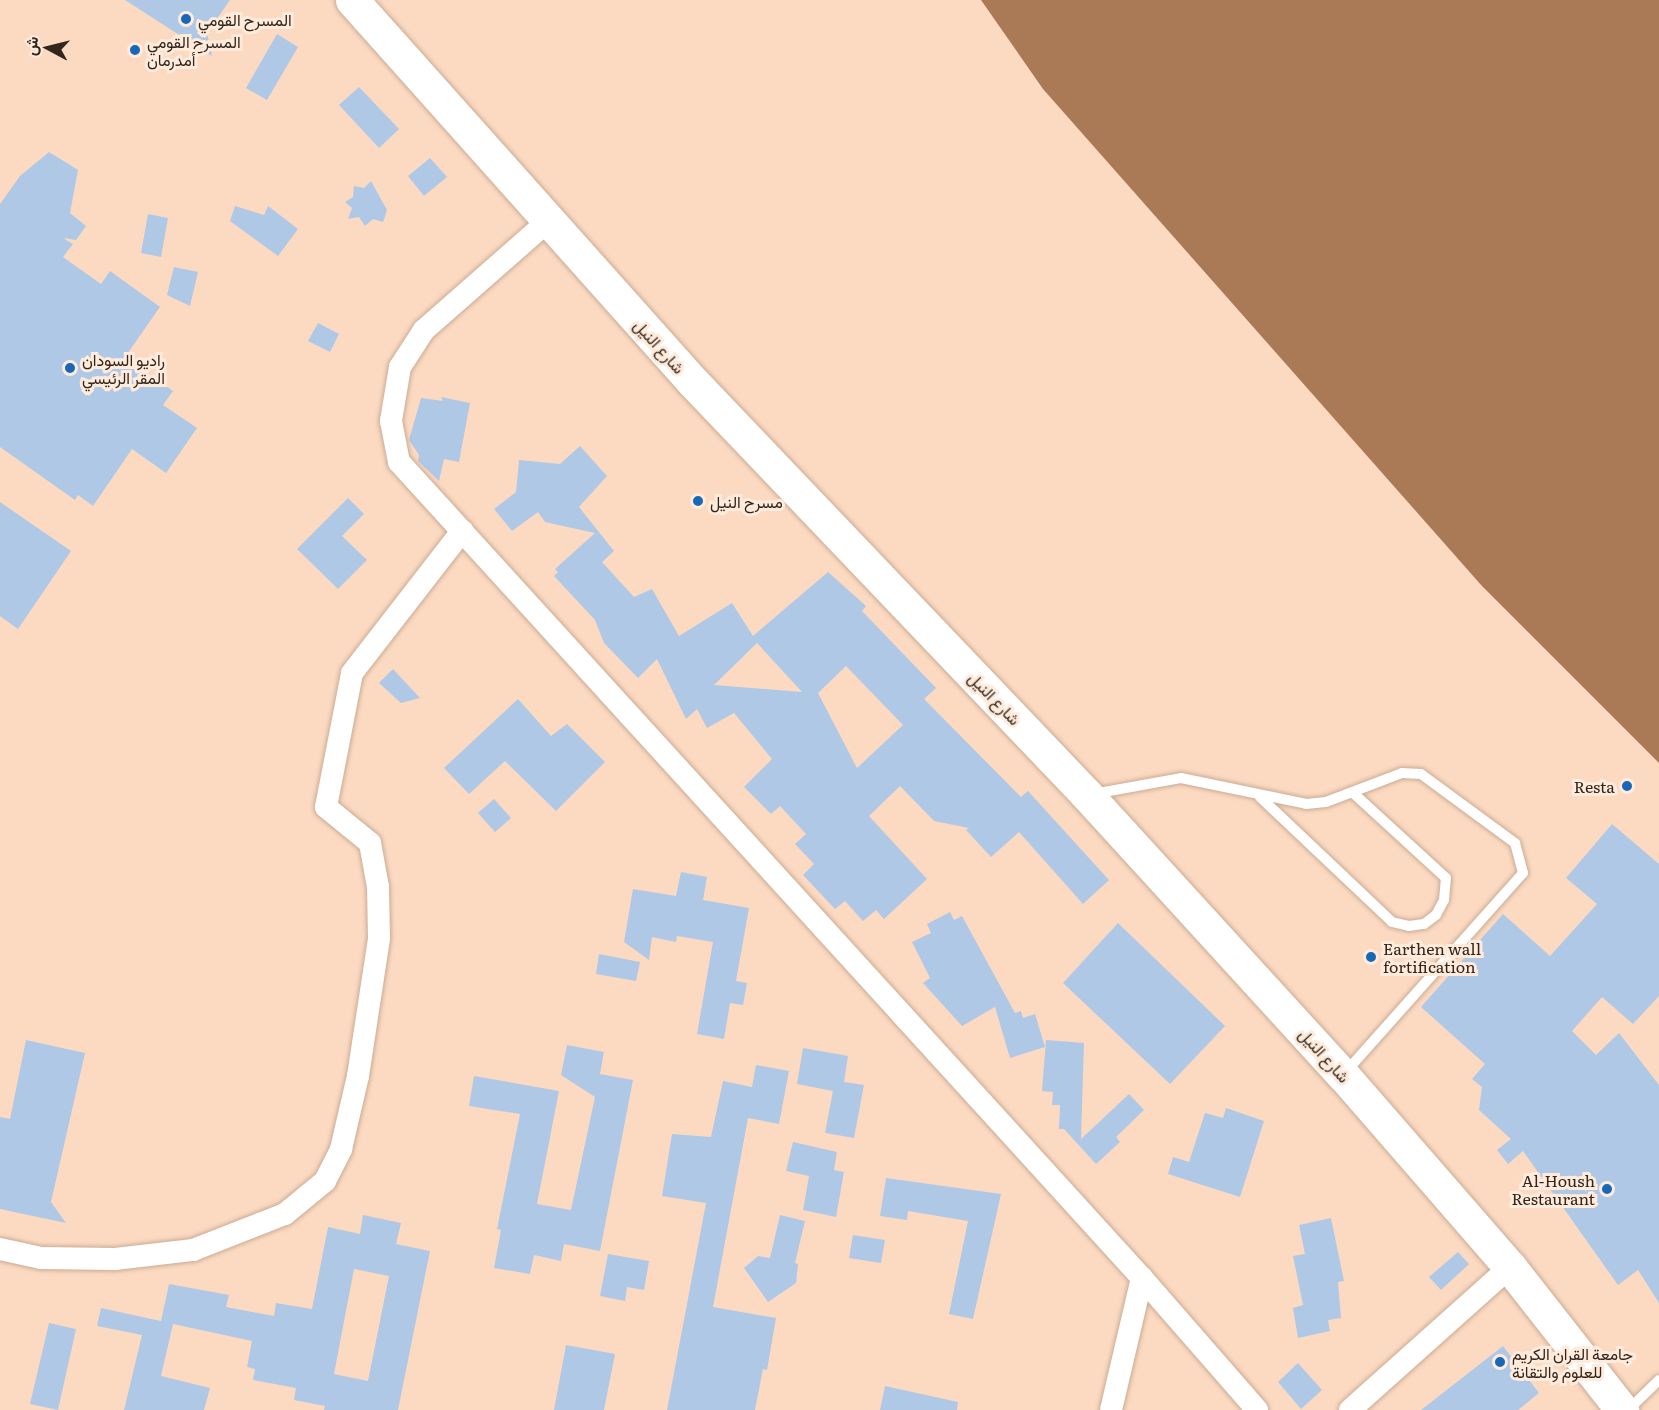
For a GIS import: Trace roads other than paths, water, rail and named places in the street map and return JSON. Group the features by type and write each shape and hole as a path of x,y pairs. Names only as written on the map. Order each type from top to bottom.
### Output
{"main road":[{"name":"شارع النيل","path":"352,0 547,222 693,382 1087,795 1343,1074 1510,1267 1622,1410"}],"street":[{"path":"547,222 424,330 400,368 391,421 399,462 1142,1278 1257,1410"},
{"path":"0,1249 41,1258 115,1259 193,1250 224,1241 285,1214 325,1181 341,1149 358,1076 380,938 378,887 370,843 326,807 352,673 462,531"},
{"path":"1350,1410 1510,1267"},
{"path":"1111,1410 1142,1278"}],"lane":[{"path":"1087,795 1180,778 1306,804 1352,792 1402,773 1422,774 1515,843 1523,873 1343,1074"},
{"path":"1258,795 1392,922 1409,926 1424,924 1436,915 1444,900 1446,878 1352,792"},
{"path":"1628,1410 1659,1380"}],"place":[{"name":"المسرح القومي","path":"186,19"},
{"name":"المسرح القومي أمدرمان","path":"135,50"},
{"name":"راديو السودان المقر الرئيسي","path":"70,368"},
{"name":"مسرح النيل","path":"698,501"},
{"name":"Resta","path":"1627,786"},
{"name":"Earthen wall fortification","path":"1371,957"},
{"name":"Al-Housh Restaurant","path":"1607,1189"},
{"name":"جامعة القران الكريم للعلوم والتقانة","path":"1500,1362"}]}
